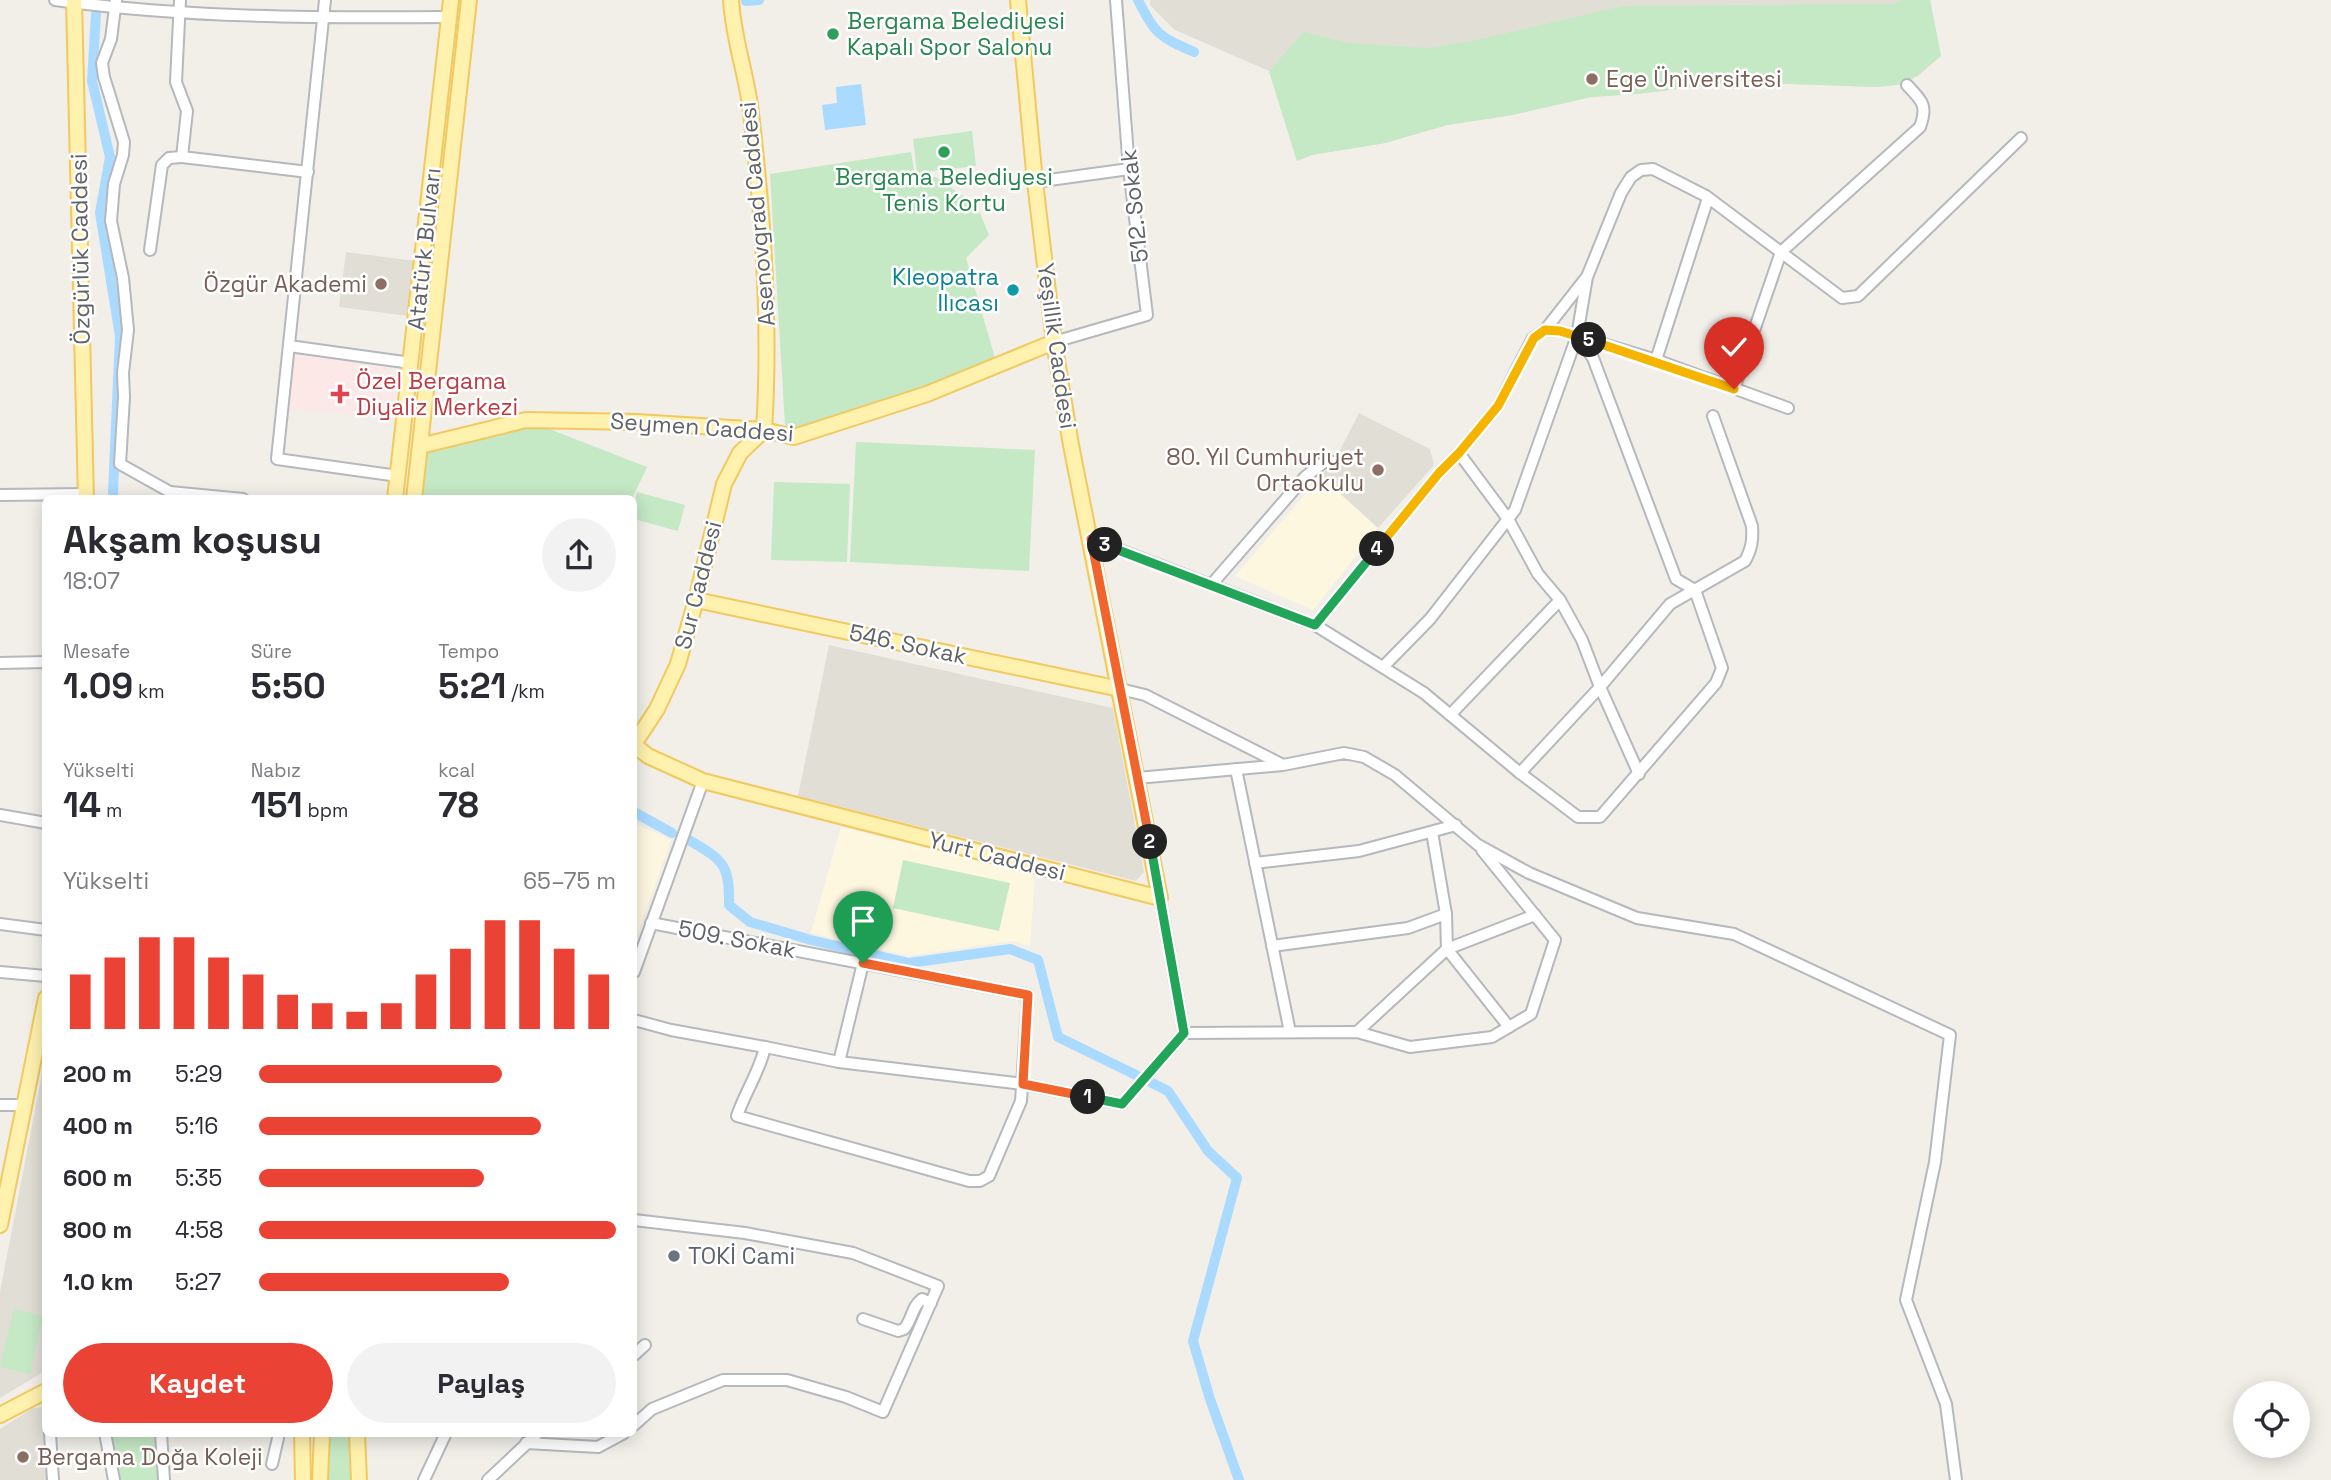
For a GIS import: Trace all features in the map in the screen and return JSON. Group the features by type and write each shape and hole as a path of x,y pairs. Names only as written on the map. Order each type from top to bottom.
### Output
{"main road":[{"name":"Atatürk Bulvarı","path":"396,495 451,0"},
{"name":"Atatürk Bulvarı","path":"415,495 469,0"},
{"name":"Asenovgrad Caddesi","path":"731,0 749,103 760,206 768,371 764,430"},
{"name":"Yeşillik Caddesi","path":"1018,0 1034,182 1054,342 1071,445 1119,688"},
{"name":"Özgürlük Caddesi","path":"74,1 86,495"},
{"name":"Seymen Caddesi","path":"421,446 526,420 614,420 764,430 794,437 927,394 1054,342"},
{"name":"Sur Caddesi","path":"637,739 657,709 678,664 724,484 740,453 764,430"},
{"name":"546. Sokak","path":"696,600 1119,688"},
{"path":"1119,688 1160,898"},
{"name":"Yurt Caddesi","path":"637,747 648,756 703,781 1160,898"},
{"path":"0,1225 4,1181 42,1017"},
{"path":"0,1415 42,1393"},
{"path":"302,1437 303,1480"},
{"path":"320,1480 322,1437"},
{"path":"357,1437 359,1480"}],"street":[{"path":"55,0 180,6 324,18 449,17"},
{"path":"325,0 277,459 398,476"},
{"name":"512. Sokak","path":"1054,342 1147,315 1129,169 1116,0"},
{"path":"115,4 111,39 102,63 124,142 114,184 110,221 123,278 128,330 123,373 120,464 170,495"},
{"path":"180,6 176,82 187,111 182,157"},
{"path":"1734,389 1781,252 1920,127 1924,115 1923,101 1907,85"},
{"path":"1384,666 1430,619 1515,510 1577,336 1587,277 1621,193 1631,177 1641,170 1653,169 1709,198 1842,298 1858,296 2021,138"},
{"path":"150,250 162,164 169,158 182,157 308,172"},
{"path":"1034,182 1129,169"},
{"path":"1656,360 1709,198"},
{"path":"1315,625 1439,473 1498,406 1534,338 1545,330 1587,277"},
{"path":"1545,330 1560,331 1656,360 1788,408"},
{"path":"1091,539 1315,625 1424,692 1520,773 1578,817 1600,817 1716,683 1721,668 1695,590 1676,579 1593,358 1577,336"},
{"path":"289,346 411,363"},
{"path":"1520,773 1600,687 1670,604 1745,561 1754,540 1752,526 1713,416"},
{"path":"1459,453 1508,519 1538,574 1560,600 1582,640 1639,775"},
{"path":"1211,585 1305,477 1324,462 1334,462"},
{"path":"0,495 42,496"},
{"path":"1450,715 1560,600"},
{"path":"0,663 42,662"},
{"path":"1119,688 1145,695 1283,765"},
{"path":"637,1021 671,1030 839,1062 1023,1084 1122,1104 1184,1033 1357,1032 1410,1047 1492,1037 1531,1014 1555,940 1478,845 1395,775 1364,757 1344,753 1283,765 1137,778"},
{"path":"1236,769 1290,1032"},
{"path":"637,964 703,781"},
{"path":"0,816 42,822"},
{"path":"1255,863 1359,851 1456,825"},
{"path":"1432,832 1446,914 1447,949 1497,1008 1509,1027"},
{"path":"1478,845 1529,873 1636,918 1734,934 1950,1035 1935,1162 1906,1300 1946,1404 1956,1480"},
{"path":"1160,898 1184,1033"},
{"path":"1272,946 1408,928 1446,914"},
{"path":"1357,1032 1447,949 1535,915"},
{"path":"0,923 42,929"},
{"name":"509. Sokak","path":"652,923 1028,995 1023,1084"},
{"path":"839,1062 863,963"},
{"path":"0,972 42,976"},
{"path":"765,1048 762,1061 737,1116 970,1181 980,1181 989,1176 1015,1119 1023,1084"},
{"path":"0,1105 23,1105"},
{"path":"637,1220 745,1233 853,1253 939,1286 883,1412 846,1397 788,1380 723,1380 652,1409 637,1422"},
{"path":"863,1319 898,1331 909,1323 916,1303 922,1299 931,1303"},
{"path":"637,1352 645,1345"},
{"path":"50,1437 52,1480"},
{"path":"106,1437 114,1480"},
{"path":"161,1437 164,1480"},
{"path":"272,1464 278,1437"},
{"path":"424,1480 444,1437"},
{"path":"488,1480 533,1437"},
{"path":"526,1443 598,1447 617,1437"}],"shaded area":[{"name":"Ege Üniversitesi","path":"1150,0 1930,0 1941,56 1918,76 1877,87 1735,82 1591,97 1512,115 1447,125 1385,143 1312,155 1297,161 1269,71 1175,30 1150,5"},
{"name":"Özgür Akademi","path":"346,252 423,262 416,317 339,307"},
{"name":"Özel Bergama Diyaliz Merkezi","path":"289,346 383,359 397,380 392,418 283,408"},
{"name":"80. Yıl Cumhuriyet Ortaokulu","path":"1359,413 1430,449 1434,465 1378,528 1321,476 1334,462"},
{"path":"1321,476 1378,528 1313,610 1235,576"},
{"path":"829,645 1113,708 1144,872 1136,881 798,796"},
{"path":"637,824 671,840 637,935"},
{"path":"841,827 1035,874 1030,946 1012,941 908,956 811,933"},
{"path":"42,1074 42,1373 0,1398 0,1292"},
{"name":"Bergama Doğa Koleji","path":"42,1407 42,1437 46,1437 48,1480 0,1480 0,1429 33,1408"}],"green space":[{"name":"Ege Üniversitesi","path":"1902,0 1930,0 1941,56 1906,84 1877,87 1735,82 1591,97 1512,115 1447,125 1385,143 1311,155 1297,161 1269,71 1304,32 1348,43 1428,48 1472,41 1623,6 1894,4"},
{"name":"Bergama Belediyesi Tenis Kortu","path":"972,131 976,166 917,173 913,139"},
{"path":"911,152 915,176 936,177 977,206 989,235 966,258 995,358 922,388 790,430 785,425 770,174"},
{"path":"526,420 647,467 634,495 414,495 420,446"},
{"path":"856,442 1035,450 1029,571 850,562"},
{"path":"774,482 850,484 847,562 771,560"},
{"path":"637,492 685,505 678,531 637,520"},
{"path":"903,860 1010,883 999,931 893,908"},
{"path":"14,1309 42,1316 30,1374 0,1367"},
{"path":"106,1437 161,1437 164,1480 114,1480"},
{"path":"322,1437 357,1437 359,1480 320,1480"}],"water":[{"path":"861,84 866,125 825,130 822,105 837,103 836,87"}],"waterway":[{"path":"746,1 759,0"},
{"path":"1138,0 1159,33 1194,52"},
{"path":"96,14 92,81 110,157 100,213 120,336 113,495"},
{"path":"637,814 672,833"},
{"path":"689,840 722,864 728,880 729,905 750,922 811,940 909,963 1010,949 1038,960 1058,1037 1136,1075"},
{"path":"1152,1083 1168,1091 1208,1151 1237,1178 1193,1341 1239,1480"}],"place":[{"name":"Bergama Belediyesi Kapalı Spor Salonu","path":"833,34"},
{"name":"Ege Üniversitesi","path":"1592,79"},
{"name":"Bergama Belediyesi Tenis Kortu","path":"944,152"},
{"name":"Özgür Akademi","path":"381,284"},
{"name":"Kleopatra Ilıcası","path":"1013,290"},
{"name":"Özel Bergama Diyaliz Merkezi","path":"340,394"},
{"name":"80. Yıl Cumhuriyet Ortaokulu","path":"1378,470"},
{"name":"TOKİ Cami","path":"674,1256"},
{"name":"Bergama Doğa Koleji","path":"23,1457"}],"route":[{"path":"863,963 1028,995 1023,1084 1122,1104 1184,1033 1091,539 1315,625 1439,473 1498,406 1534,338 1545,330 1560,331 1656,360 1734,389"}]}
